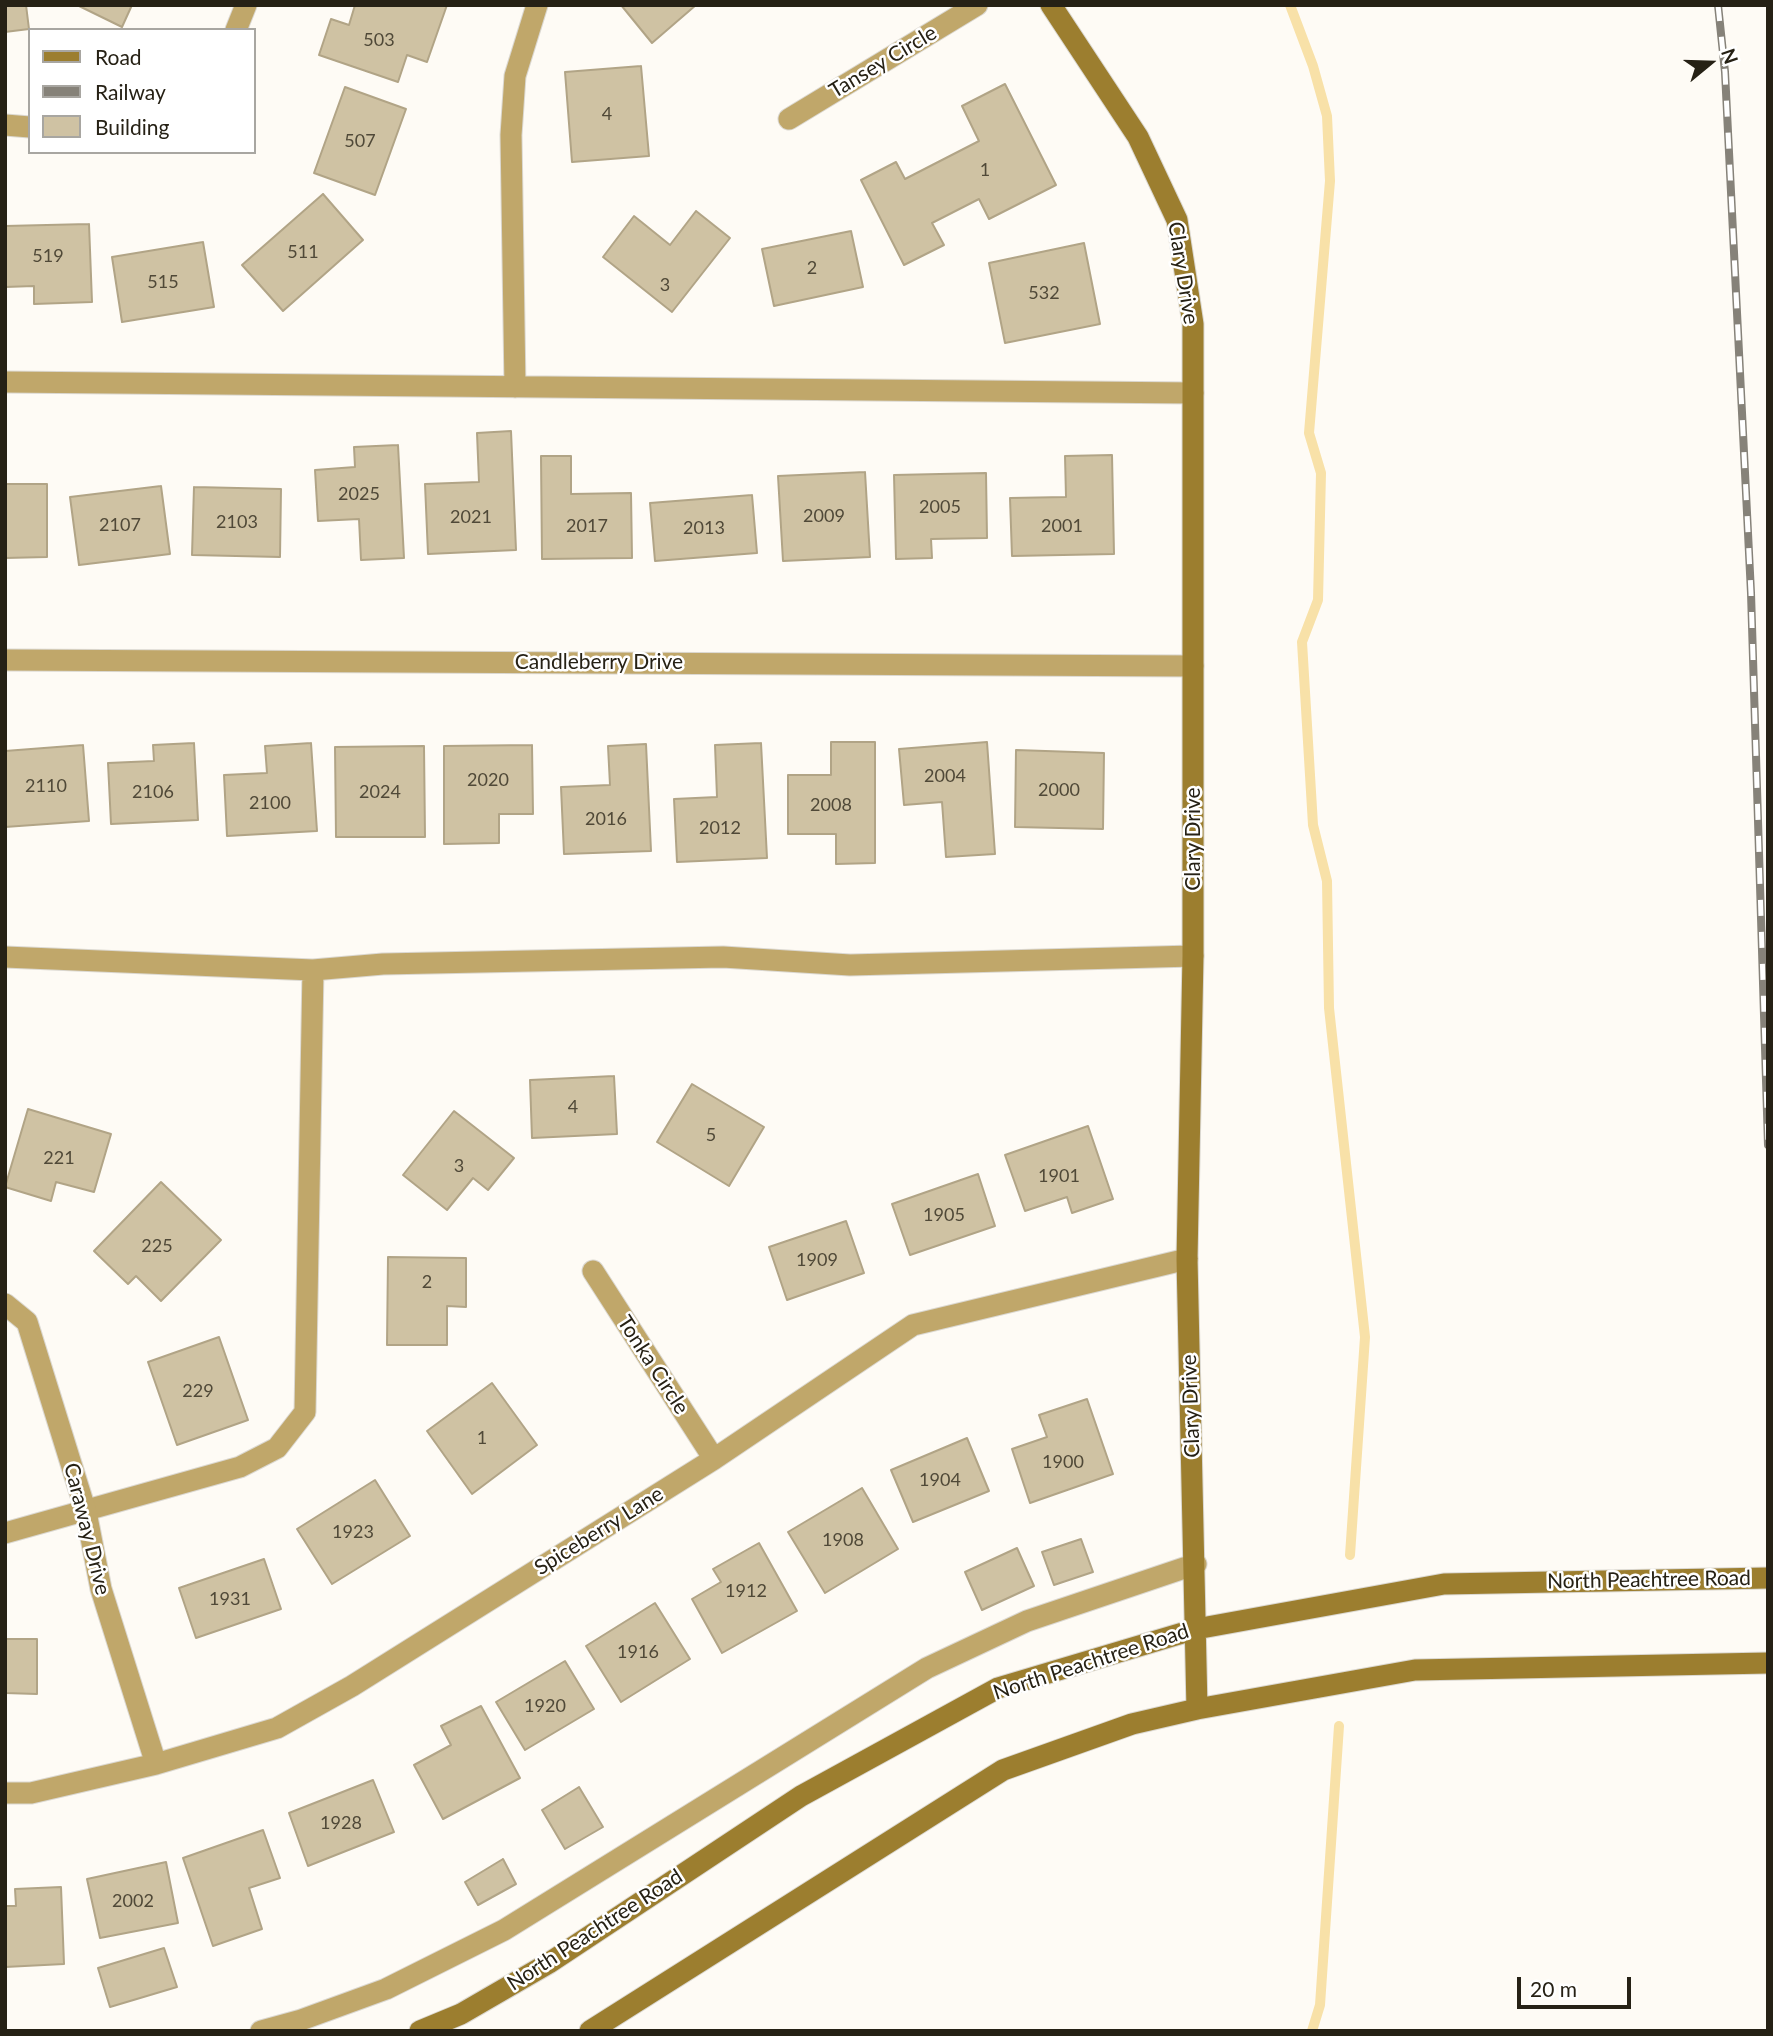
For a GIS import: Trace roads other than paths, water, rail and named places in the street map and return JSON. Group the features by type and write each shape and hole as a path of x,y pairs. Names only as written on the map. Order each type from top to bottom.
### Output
{"main road":[{"name":"Clary Drive","path":"1051,5 1138,138 1177,220 1193,324 1193,956 1187,1259 1198,1709"},
{"name":"North Peachtree Road","path":"420,2031 461,2014 549,1963 801,1796 998,1688 1196,1629 1444,1584 1768,1578"},
{"path":"590,2031 1003,1770 1132,1724 1198,1709 1422,1670 1768,1663"}],"street":[{"path":"237,28 246,5"},
{"path":"515,387 511,135 515,76 537,5"},
{"name":"Tansey Circle","path":"789,119 977,5"},
{"path":"5,125 28,127"},
{"path":"5,382 1193,393"},
{"name":"Candleberry Drive","path":"5,660 1193,666"},
{"path":"5,957 313,970 383,964 709,957 850,965 1193,956"},
{"path":"5,1533 240,1467 277,1448 305,1412 313,970"},
{"name":"Spiceberry Lane","path":"5,1793 31,1793 156,1764 277,1728 352,1686 713,1460 913,1325 1187,1259"},
{"name":"Tonka Circle","path":"593,1271 713,1460"},
{"name":"Caraway Drive","path":"5,1304 27,1322 86,1512 102,1589 156,1764"},
{"path":"261,2031 301,2020 386,1989 504,1930 927,1668 1027,1621 1195,1563"}],"waterway":[{"path":"1290,5 1313,66 1327,116 1330,181 1309,433 1321,473 1318,600 1302,642 1313,825 1327,881 1329,1008 1365,1337 1350,1555"},
{"path":"1312,2031 1320,2005 1339,1726"}],"railway":[{"path":"1718,5 1725,72 1751,593 1768,1145"}]}
